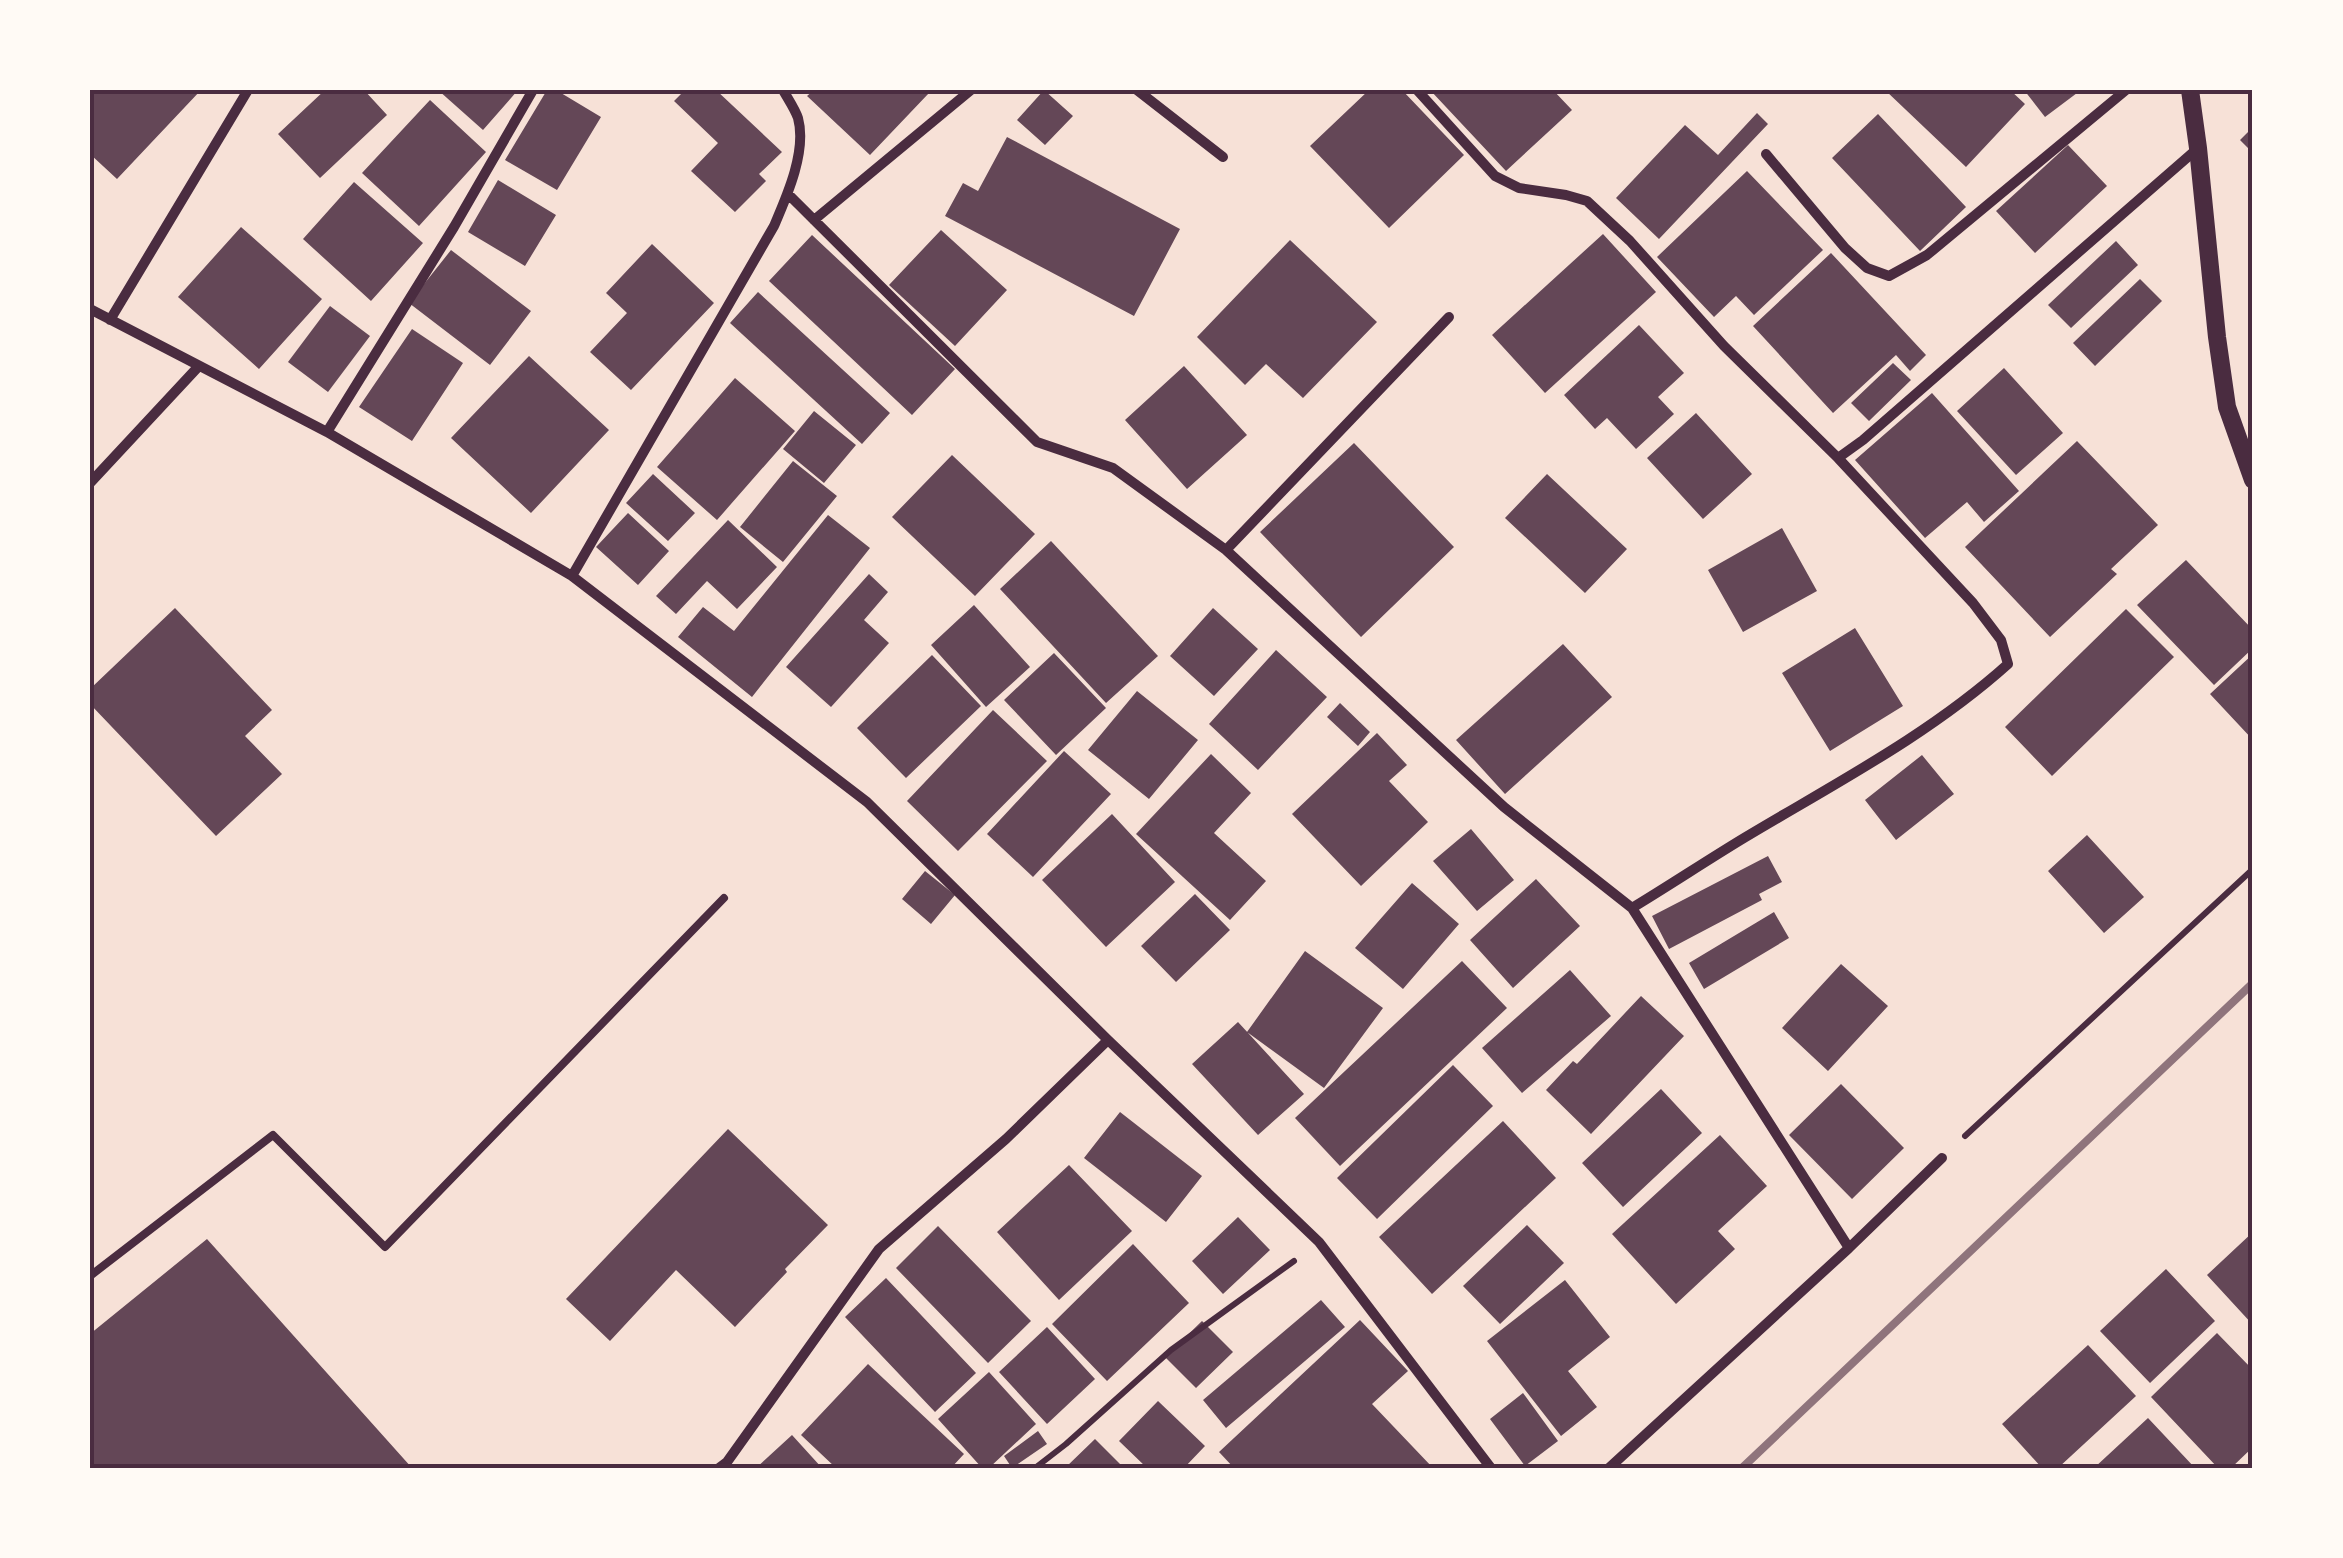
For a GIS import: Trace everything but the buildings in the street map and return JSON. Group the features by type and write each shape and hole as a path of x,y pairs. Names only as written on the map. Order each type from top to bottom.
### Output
{"street":[{"path":"110,320 248,90"},
{"path":"326,432 454,227 533,90"},
{"path":"572,576 774,226 788,194 800,142 798,116 783,90"},
{"path":"814,220 971,90"},
{"path":"1136,90 1223,157"},
{"path":"1416,90 1495,176 1519,188 1587,201 1630,242 1724,346 1838,458 1973,603 2000,640 2008,664 1929,726 1632,908"},
{"path":"1766,154 1845,248 1867,268 1889,276 1927,255 2126,90"},
{"path":"2190,90 2227,407 2253,480"},
{"path":"1838,458 2198,148"},
{"path":"788,194 1038,442 1113,468 1226,550 1504,808 1632,908 1849,1248"},
{"path":"90,310 326,432 572,576 866,802 1320,1242 1490,1468"},
{"path":"1226,550 1449,316"},
{"path":"90,483 198,367"},
{"path":"719,1468 879,1249 1006,1139 1108,1040"},
{"path":"1609,1468 1942,1158"}],"lane":[{"path":"90,1276 273,1134 385,1247 724,898"}],"path":[{"path":"1942,1158 2253,869"},
{"path":"1035,1468 1171,1350 1320,1242"}],"railway":[{"path":"1742,1468 2253,983"}]}
